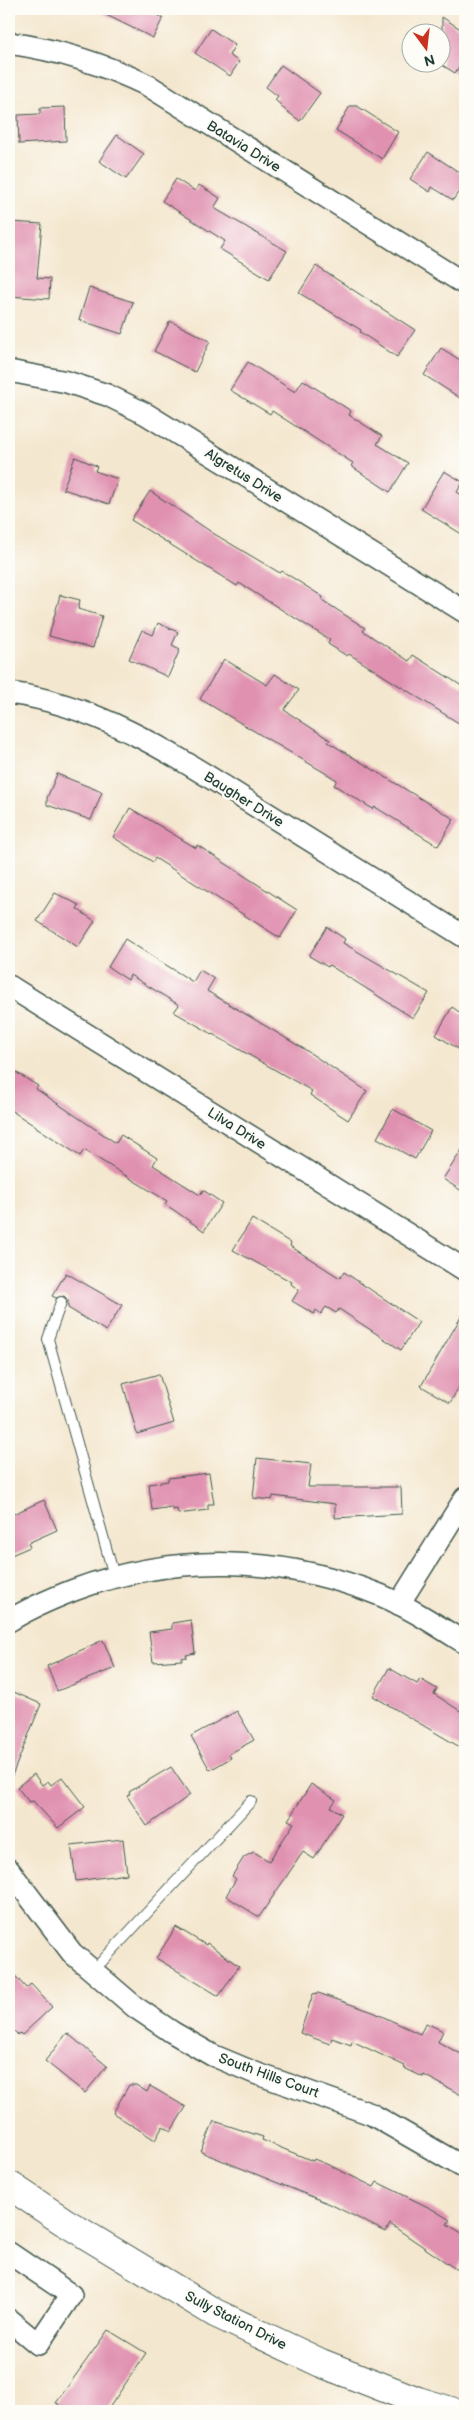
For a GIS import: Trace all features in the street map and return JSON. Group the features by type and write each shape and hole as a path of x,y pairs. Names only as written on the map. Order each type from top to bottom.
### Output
{"street":[{"name":"Batavia Drive","path":"9,43 72,54 112,68 150,86 465,284"},
{"name":"Algretus Drive","path":"9,371 67,382 107,395 146,414 465,612"},
{"name":"Baugher Drive","path":"9,693 39,698 87,712 166,751 465,937"},
{"name":"Lilva Drive","path":"9,986 465,1270"},
{"path":"399,1604 465,1498"},
{"path":"9,1621 50,1599 114,1576 178,1565 218,1563 260,1565 329,1577 380,1595 399,1604 465,1643"},
{"name":"South Hills Court","path":"9,1870 72,1953 135,2007 172,2032 212,2054 255,2073 371,2114 465,2168"},
{"name":"Sully Station Drive","path":"9,2185 63,2222 215,2313 321,2363 451,2411"},
{"path":"9,2253 71,2295 38,2344 9,2320"}],"lane":[{"path":"61,1302 48,1339 114,1576"},
{"path":"93,1971 251,1801"}],"building":[{"path":"94,9 146,9 163,18 153,38"},
{"path":"442,17 450,22 442,22"},
{"path":"452,24 465,32 465,69 460,65 455,73 452,71"},
{"path":"211,29 235,45 229,55 239,62 230,76 195,53"},
{"path":"281,65 320,93 300,121 280,106 275,100 278,96 266,87"},
{"path":"350,106 357,106 398,132 382,159 336,130"},
{"path":"65,107 66,141 19,144 18,115 40,114 40,108"},
{"path":"117,135 144,154 126,179 99,161"},
{"path":"428,152 465,176 465,182 453,200 432,187 430,192 410,179"},
{"path":"176,179 195,191 199,185 220,198 214,208 287,251 269,279 220,249 225,241 162,201"},
{"path":"10,222 42,224 37,278 50,279 49,299 9,296"},
{"path":"316,266 415,330 397,357 360,332 361,330 299,293"},
{"path":"89,288 133,302 122,334 79,320"},
{"path":"170,321 210,341 195,372 154,351"},
{"path":"441,348 465,363 465,401 424,375"},
{"path":"248,362 295,392 303,380 351,411 349,415 382,436 377,444 408,463 390,492 351,466 353,463 272,411 270,414 230,390"},
{"path":"75,457 97,466 95,471 118,479 109,504 63,489"},
{"path":"444,471 463,482 457,492 465,497 465,536 421,509"},
{"path":"150,491 216,535 280,573 282,571 323,597 322,600 365,628 363,631 409,661 413,655 465,688 465,727 349,654 347,656 328,644 330,640 239,583 237,586 131,520"},
{"path":"60,595 80,600 78,609 102,616 93,648 49,636"},
{"path":"158,623 178,632 172,645 180,649 168,677 129,659 142,630 153,635"},
{"path":"224,659 267,685 275,674 299,690 284,710 330,740 328,742 454,819 438,846 375,807 373,809 334,785 337,780 200,699"},
{"path":"57,774 102,792 91,820 47,805 47,798"},
{"path":"130,808 196,848 197,845 297,910 280,938 155,858 153,862 113,837"},
{"path":"55,893 79,905 77,909 95,921 78,947 37,921"},
{"path":"327,927 345,939 343,943 429,993 413,1018 329,965 328,967 309,956"},
{"path":"125,939 193,982 200,970 214,979 207,991 304,1049 367,1091 348,1120 310,1095 312,1091 174,1012 179,1005 130,975 128,980 108,967"},
{"path":"452,1007 465,1016 465,1053 436,1035"},
{"path":"9,1068 38,1086 36,1089 116,1143 121,1135 157,1158 153,1165 200,1195 203,1190 222,1203 204,1231 165,1204 167,1201 84,1150 80,1156 9,1109"},
{"path":"393,1109 431,1131 415,1159 377,1138"},
{"path":"465,1145 465,1193 443,1179"},
{"path":"252,1219 291,1243 290,1246 340,1278 344,1272 419,1322 401,1350 339,1309 336,1313 326,1307 321,1314 316,1310 314,1314 292,1301 299,1290 291,1284 292,1282 233,1250"},
{"path":"66,1273 122,1305 106,1331 68,1308 68,1300 64,1296 56,1298 52,1296"},
{"path":"465,1310 465,1376 450,1403 421,1386"},
{"path":"159,1374 174,1423 137,1434 123,1384"},
{"path":"257,1458 311,1464 308,1487 401,1487 402,1514 335,1518 335,1504 273,1496 272,1500 253,1498"},
{"path":"209,1473 214,1504 208,1504 208,1510 178,1514 177,1509 172,1510 172,1507 152,1510 149,1484 168,1481 168,1478"},
{"path":"44,1500 57,1530 28,1543 30,1547 9,1556 9,1516"},
{"path":"191,1620 195,1653 186,1655 187,1657 181,1658 182,1660 153,1662 149,1632 172,1629 172,1623"},
{"path":"103,1640 115,1668 57,1691 47,1666"},
{"path":"389,1668 417,1684 420,1679 437,1689 434,1694 465,1714 465,1750 373,1696"},
{"path":"9,1690 41,1704 9,1783"},
{"path":"237,1711 254,1740 229,1754 231,1758 210,1770 191,1736"},
{"path":"171,1767 190,1795 147,1826 127,1796 130,1794 129,1792"},
{"path":"34,1774 42,1785 48,1781 51,1785 62,1777 85,1807 58,1828 33,1801 29,1802 17,1787"},
{"path":"311,1784 336,1800 331,1807 342,1814 314,1859 303,1852 259,1917 226,1896 236,1879 232,1876 244,1857 254,1852 269,1861 294,1823 288,1820"},
{"path":"123,1839 127,1874 76,1881 71,1845"},
{"path":"176,1927 206,1945 207,1943 239,1966 219,1996 156,1958"},
{"path":"9,1969 26,1988 31,1984 52,2007 22,2035 20,2033 18,2035 9,2025"},
{"path":"318,1993 373,2012 420,2034 426,2023 443,2031 438,2042 465,2056 465,2097 424,2075 423,2077 404,2068 405,2066 352,2041 351,2045 332,2038 330,2044 300,2033 313,1994"},
{"path":"67,2033 107,2066 85,2093 45,2061"},
{"path":"129,2085 136,2085 147,2092 150,2086 186,2107 171,2131 163,2126 155,2140 113,2113"},
{"path":"214,2121 263,2137 262,2140 313,2161 314,2159 331,2166 374,2187 377,2182 432,2209 450,2220 447,2224 465,2235 465,2257 457,2270 390,2224 386,2232 330,2204 201,2152"},
{"path":"108,2330 146,2353 107,2411 54,2411 59,2404 56,2403"}]}
